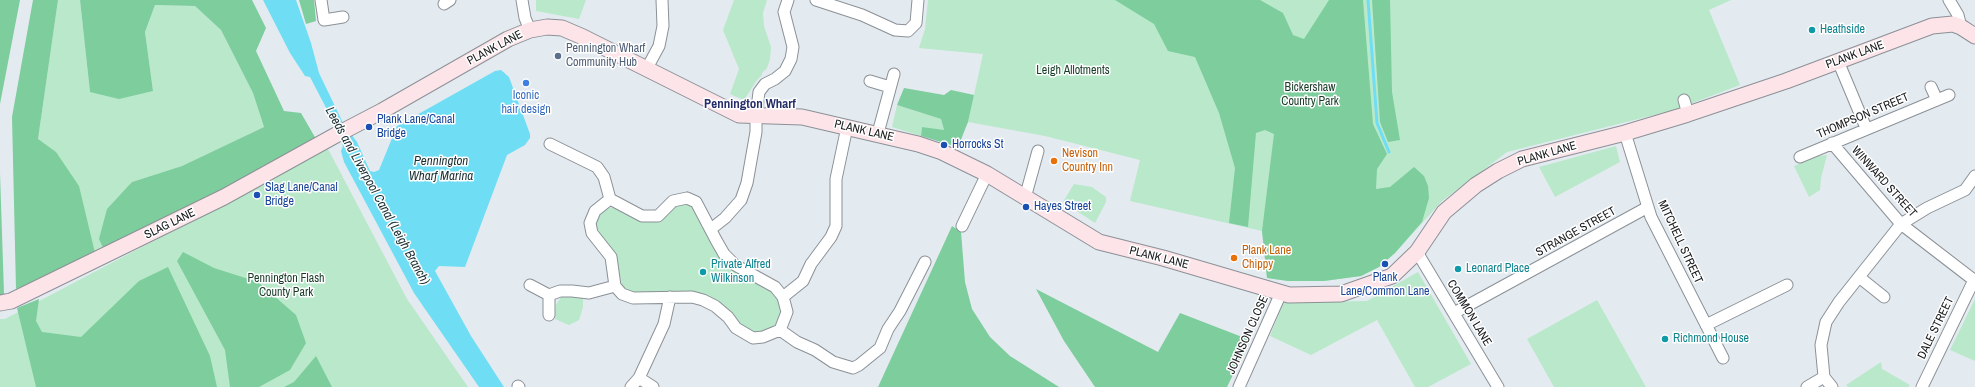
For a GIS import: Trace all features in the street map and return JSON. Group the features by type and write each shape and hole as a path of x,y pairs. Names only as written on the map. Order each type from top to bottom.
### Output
{"street":[{"path":"321,0 324,20 343,17"},
{"path":"522,0 525,18 530,30"},
{"path":"646,70 659,46 663,26 662,0"},
{"path":"711,229 725,218 741,200 748,183 756,132 759,92 765,84 776,80 785,71 791,59 793,47 784,12 788,0"},
{"path":"816,0 862,15 895,30 908,31 916,23 918,0"},
{"path":"1949,0 1958,15 1961,27 1975,36"},
{"name":"PLANK LANE","path":"336,134 382,111 508,39 530,30 547,27 562,28 739,115 756,117 779,115 802,117 878,134 942,152 987,174 1104,244 1163,258 1289,295 1341,294 1392,276 1417,252 1444,212 1476,185 1498,171 1522,159 1625,133 1686,107 1838,61 1932,26 1952,24 1961,27"},
{"name":"WINWARD STREET","path":"1838,61 1866,128"},
{"path":"878,134 894,74"},
{"path":"870,81 890,87"},
{"path":"1931,87 1937,100"},
{"name":"THOMPSON STREET","path":"1800,157 1866,128 1949,95"},
{"path":"783,297 803,281 811,264 831,237 836,226 836,179 847,127"},
{"name":"MITCHELL STREET","path":"1625,133 1651,218 1723,358"},
{"name":"SLAG LANE","path":"0,304 11,301 175,222 282,166 336,134"},
{"name":"WINWARD STREET","path":"1832,143 1901,224 1974,281"},
{"path":"550,144 597,167 604,177 610,199 625,206 635,213 649,217 658,216 673,201 686,198 696,202 724,254 735,265 775,287 783,297 787,312 780,330 764,337 753,338 736,328 728,317 715,306 692,297 633,298 622,294 615,286 610,257 592,234 590,223 595,212 610,199"},
{"path":"1025,198 1038,151"},
{"path":"962,226 987,174"},
{"path":"1832,387 1824,377 1821,345 1826,322 1839,302 1901,224 1927,208 1965,190 1975,176"},
{"name":"STRANGE STREET","path":"1454,314 1648,207"},
{"name":"COMMON LANE","path":"1417,252 1498,387"},
{"path":"780,330 797,342 815,350 833,362 853,368 868,359 880,348 888,329 900,311 911,277 925,262"},
{"path":"1859,277 1884,297"},
{"name":"DALE STREET","path":"1922,387 1974,281"},
{"path":"530,285 549,295 560,291 572,291 589,294 615,286"},
{"path":"1706,325 1787,285"},
{"name":"JOHNSON CLOSE","path":"1239,387 1281,293"},
{"path":"549,295 549,314"},
{"path":"632,387 639,378 664,324 670,297"},
{"path":"1807,387 1824,377"},
{"path":"639,378 653,387"}],"green space":[{"path":"0,0 20,0 0,104"},
{"path":"33,0 58,0 38,139 56,152 79,186 96,257 16,289 12,117"},
{"path":"58,0 80,0 90,92 153,91 145,32 155,5 195,6 221,30 253,93 264,127 182,166 132,182 105,252 96,257 38,139"},
{"path":"80,0 252,0 266,28 256,51 284,111 301,113 316,139 105,252 99,239 107,209 132,182 182,166 264,127 253,93 221,30 195,6 155,5 145,32 153,91 119,99 90,92"},
{"path":"299,0 314,0 316,21 306,24"},
{"path":"536,0 586,0 579,19 536,11"},
{"path":"734,0 767,0 763,13 764,26 771,47 770,59 767,68 744,100 730,94 739,69 723,30"},
{"name":"Leigh Allotments","path":"928,0 1731,0 1709,10 1740,85 1674,110 1507,152 1442,201 1395,253 1379,267 1361,276 1324,281 1288,281 1267,278 1262,231 1130,201 1140,160 1045,136 968,122 983,54 919,48 925,29"},
{"name":"Bickershaw Country Park","path":"1115,0 1260,0 1283,13 1293,35 1304,39 1329,0 1363,0 1373,124 1387,154 1377,169 1376,189 1390,187 1414,167 1424,176 1428,186 1429,198 1422,222 1395,253 1379,267 1361,276 1324,281 1288,281 1267,278 1262,231 1274,134 1265,130 1256,133 1248,227 1229,223 1235,168 1219,113 1195,57 1168,51 1154,24"},
{"path":"1372,0 1390,0 1392,92 1400,140 1388,142 1380,122"},
{"path":"904,88 944,95 951,90 974,95 968,122 958,147 921,136 922,127 944,130 941,119 897,105"},
{"path":"897,105 941,119 944,131 922,127 921,136 892,127"},
{"path":"1616,146 1620,162 1555,197 1539,167"},
{"name":"Pennington Flash County Park","path":"328,149 407,299 468,387 0,387 0,319 5,319"},
{"path":"1827,155 1821,178 1820,190 1809,197 1794,166 1819,156"},
{"path":"0,173 4,294 0,295"},
{"path":"1074,184 1092,187 1106,197 1106,202 1095,223 1063,202"},
{"path":"685,203 694,207 697,211 704,229 720,255 732,269 746,278 771,289 777,296 782,310 777,325 760,332 754,332 743,327 728,310 707,296 631,292 622,286 617,259 596,230 598,215 605,209 616,207 636,219 649,222 654,221 673,206"},
{"path":"952,226 961,232 965,282 972,309 990,337 1010,356 1059,387 878,387"},
{"path":"183,252 214,268 258,282 296,315 306,343 290,370 259,387 230,387 225,350 177,261"},
{"path":"168,267 210,356 217,387 36,387 17,308 39,299 36,321 42,332 81,337 139,281"},
{"path":"1418,272 1471,364 1428,387 1415,387 1377,320 1311,355 1270,336 1284,301 1367,301"},
{"path":"1036,289 1158,352 1180,313 1250,340 1227,387 1095,387 1064,341"},
{"path":"562,295 581,296 583,299 583,307 579,320 569,325 555,319 556,305"},
{"path":"1975,299 1975,361 1950,350"},
{"path":"1597,300 1646,387 1554,387 1527,339"},
{"path":"316,356 332,387 284,387 294,382"},
{"path":"1881,362 1882,369 1910,385 1908,387 1848,387 1846,385"}],"water":[{"name":"Pennington Wharf Marina","path":"263,0 296,0 311,43 319,73 344,125 357,142 370,171 374,172 379,170 397,126 495,71 501,70 509,77 530,134 530,138 525,145 507,155 465,267 439,266 435,271 471,336 504,387 479,387 414,293 344,162 341,151 343,146 335,129 336,127 310,77 305,76 290,53"}],"waterway":[{"path":"1368,0 1377,123 1389,152"}],"place":[{"name":"Heathside","path":"1812,30"},
{"name":"Pennington Wharf Community Hub","path":"558,56"},
{"name":"Iconic hair design","path":"526,83"},
{"name":"Plank Lane/Canal Bridge","path":"369,127"},
{"name":"Horrocks St","path":"944,145"},
{"name":"Nevison Country Inn","path":"1054,161"},
{"name":"Slag Lane/Canal Bridge","path":"257,195"},
{"name":"Hayes Street","path":"1026,207"},
{"name":"Plank Lane Chippy","path":"1234,258"},
{"name":"Plank Lane/Common Lane","path":"1385,264"},
{"name":"Leonard Place","path":"1458,269"},
{"name":"Private Alfred Wilkinson","path":"703,272"},
{"name":"Richmond House","path":"1665,339"}],"district":[{"name":"Pennington Wharf","path":"750,105"}],"water label":[{"name":"Leeds and Liverpool Canal (Leigh Branch)","path":"377,196"}]}
